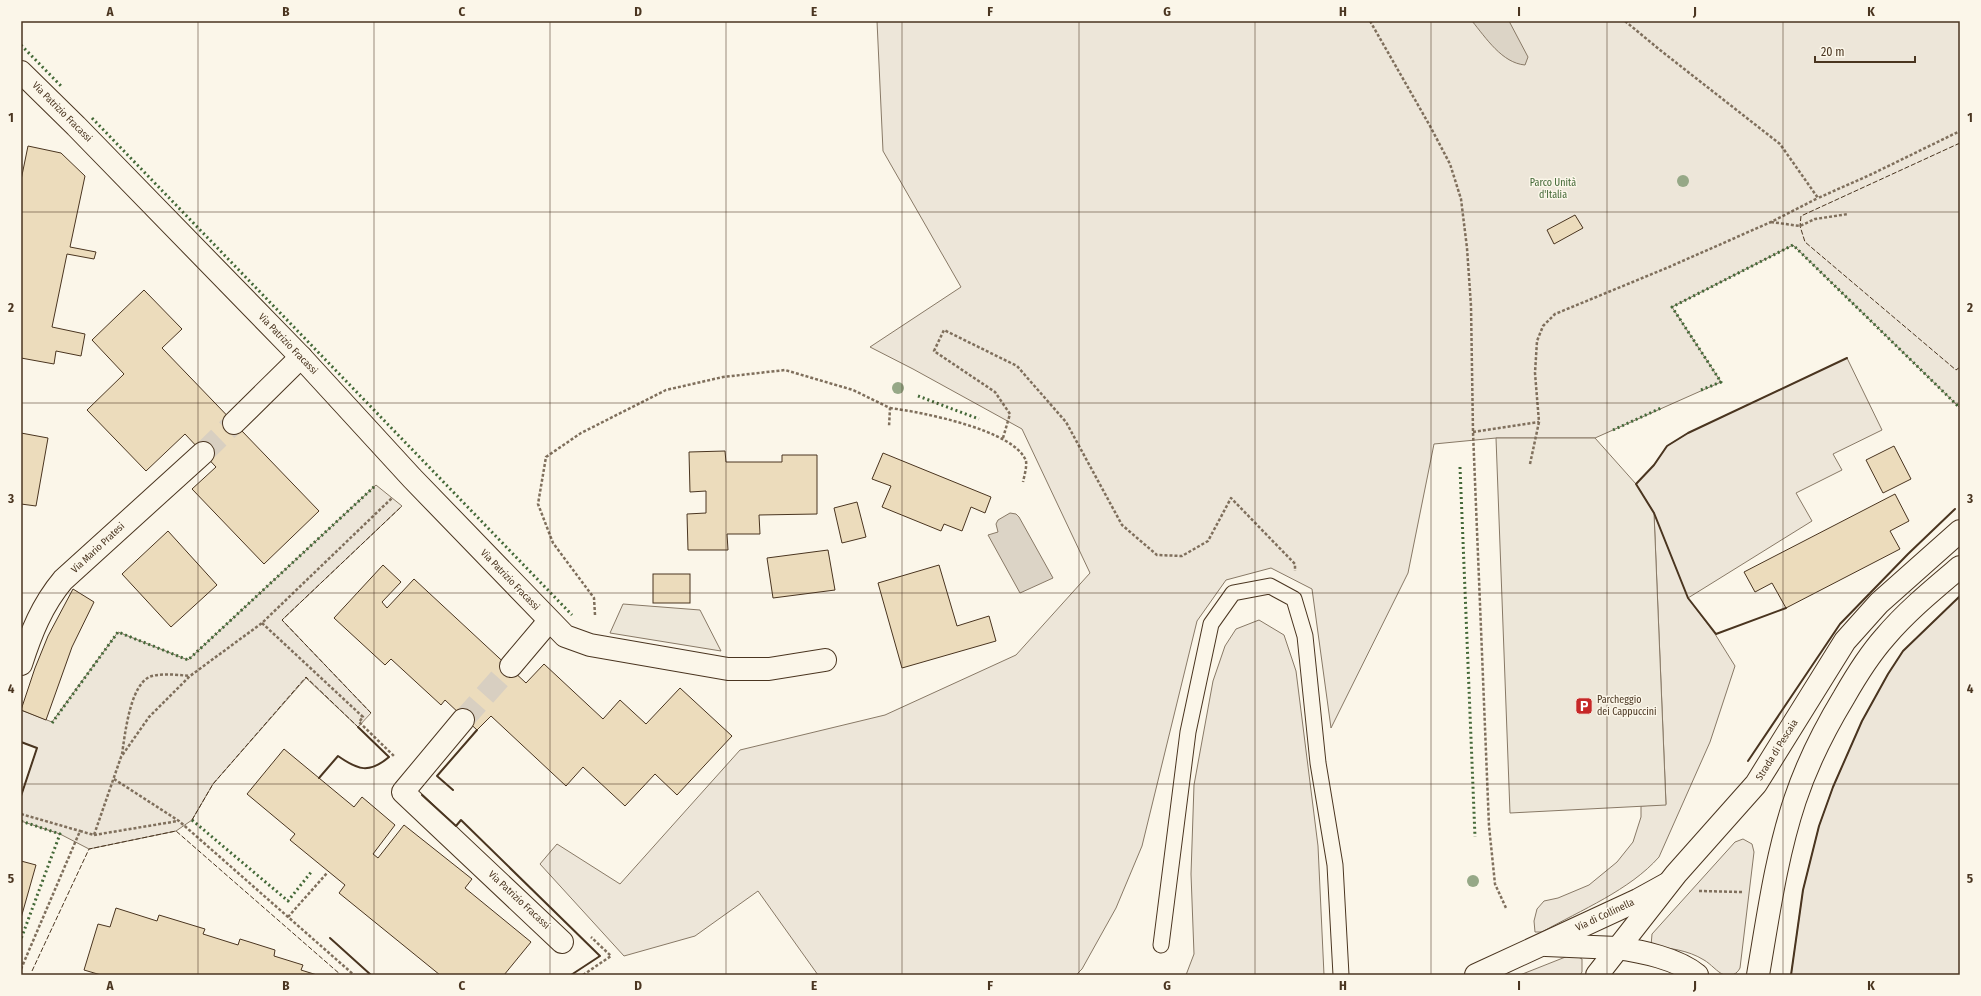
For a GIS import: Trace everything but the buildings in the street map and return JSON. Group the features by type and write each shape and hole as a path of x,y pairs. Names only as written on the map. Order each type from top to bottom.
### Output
{"street":[{"name":"Via Patrizio Fracassi","path":"21,72 76,126 301,357 412,478 565,636 590,645 728,669 769,669 825,660"},
{"path":"234,423 301,357"},
{"name":"Via Mario Pratesi","path":"21,664 39,616 51,595 64,580 203,453"},
{"name":"Strada di Pescaia","path":"1597,975 1668,884 1756,784 1845,641 1880,603 1960,531"},
{"path":"1758,975 1772,896 1794,801 1816,747 1852,682 1884,637 1930,593 1960,567"},
{"path":"511,666 549,621"},
{"name":"Via Patrizio Fracassi","path":"463,720 403,792 562,942"},
{"name":"Via di Collinella","path":"1476,975 1540,944 1638,900 1668,884"},
{"name":"Via di Collinella","path":"1540,944 1617,948 1635,951 1661,958 1682,966 1697,975"}],"lane":[{"path":"1161,945 1188,732 1210,624 1232,593 1270,586 1294,600 1304,636 1318,763 1336,865 1342,975"}],"path":[{"path":"1370,21 1450,164 1461,199 1467,248 1470,306 1473,432 1489,833 1495,884 1506,908"},
{"path":"1626,21 1660,50 1780,144 1818,198"},
{"path":"1530,464 1539,422 1535,373 1537,341 1543,326 1555,314 1669,267 1771,222 1818,198 1872,174 1960,131"},
{"path":"1771,222 1800,226 1815,219 1848,214"},
{"path":"1003,438 1010,414 995,392 934,351 944,330 1017,366 1066,422 1122,525 1157,555 1182,556 1208,541 1231,498 1295,564 1294,600"},
{"path":"590,645 595,621 594,598 553,543 538,504 546,457 581,433 666,390 724,377 785,370 853,390 890,408 916,412 968,426 1003,438 1018,448 1026,462 1023,482"},
{"path":"890,408 890,427"},
{"path":"1473,432 1539,422"},
{"path":"121,757 149,717 190,676 262,623 412,478"},
{"path":"262,623 363,717 359,722 392,754"},
{"path":"94,835 114,780 121,757 129,716 140,684 151,676 190,676"},
{"path":"114,780 179,821 354,975"},
{"path":"21,814 94,835 179,821"},
{"path":"21,970 80,831"},
{"path":"288,917 327,873"},
{"path":"1693,891 1748,892"}],"green space":[{"name":"Parco Unità d'Italia","path":"877,21 1960,21 1960,408 1793,245 1672,307 1721,382 1595,438 1496,438 1434,444 1408,573 1331,728 1312,589 1271,568 1226,580 1197,621 1142,846 1116,908 1082,969 1076,975 818,975 758,891 695,936 624,956 540,864 557,844 620,884 740,750 885,715 1016,655 1090,573 1022,429 870,347 961,287 883,151"},
{"path":"1847,358 1882,430 1833,454 1842,470 1796,493 1812,521 1688,598 1715,634 1735,666 1710,742 1659,857 1634,880 1604,899 1542,932 1535,932 1534,921 1537,909 1544,901 1558,898 1589,885 1617,862 1633,842 1641,817 1641,806 1666,804 1654,513 1636,484 1654,465 1667,446 1688,433"},
{"path":"376,485 402,506 282,620 371,713 358,727 306,678 213,784 192,820 176,831 89,849 60,834 21,821 21,796 37,748 21,742 21,710 52,722 118,632 188,660"},
{"path":"1960,596 1960,975 1791,975 1803,890 1819,826 1833,787 1862,721 1888,674 1903,651"},
{"path":"1259,620 1284,635 1296,671 1318,846 1324,975 1186,975 1194,954 1191,874 1194,785 1213,681 1225,646 1236,629"},
{"path":"1743,839 1752,844 1754,852 1740,968 1737,972 1727,976 1719,972 1707,962 1692,954 1651,946 1652,934 1735,842"},
{"path":"1573,954 1582,959 1582,972 1580,975 1520,975"}],"shaded area":[{"path":"1472,21 1509,21 1528,57 1525,65 1509,60 1502,55 1495,49"},
{"name":"Parcheggio dei Cappuccini","path":"1496,438 1595,438 1636,484 1654,513 1666,805 1510,813"},
{"path":"1010,513 1016,514 1019,517 1053,578 1020,593 988,535 998,532 996,524 998,520"},
{"path":"623,604 700,610 721,651 610,633"}],"tunnel":[{"path":"203,453 234,423"},
{"path":"463,720 511,666"}],"hedge":[{"path":"21,45 62,87"},
{"path":"92,118 572,615"},
{"path":"1701,390 1721,382 1672,307 1793,245 1960,408"},
{"path":"918,396 979,419"},
{"path":"1613,430 1661,408"},
{"path":"1460,467 1475,837"},
{"path":"52,723 118,632 188,660 376,485"},
{"path":"192,820 288,901 312,871"},
{"path":"21,821 60,834 21,939"}],"fence":[{"path":"1960,143 1801,216 1800,226 1805,242 1956,370 1960,367"},
{"path":"371,713 282,620 402,506"},
{"path":"192,820 213,784 306,677 358,727"},
{"path":"32,971 89,849 176,831 341,975"}],"wall":[{"path":"1786,608 1716,634 1688,598 1654,513 1636,484 1654,465 1667,446 1688,433 1847,358"},
{"path":"1748,761 1840,624 1908,554 1955,509"},
{"path":"1791,975 1803,890 1819,826 1833,787 1862,721 1888,674 1903,651 1960,596"},
{"path":"319,778 338,756 358,767 364,768 375,766 389,757 358,727"},
{"path":"453,790 437,776 477,730"},
{"path":"21,742 37,748 21,796"},
{"path":"422,795 456,826 461,820 600,956 571,975"},
{"path":"330,938 371,975"}],"place":[{"name":"Parcheggio dei Cappuccini","path":"1584,706"}]}
